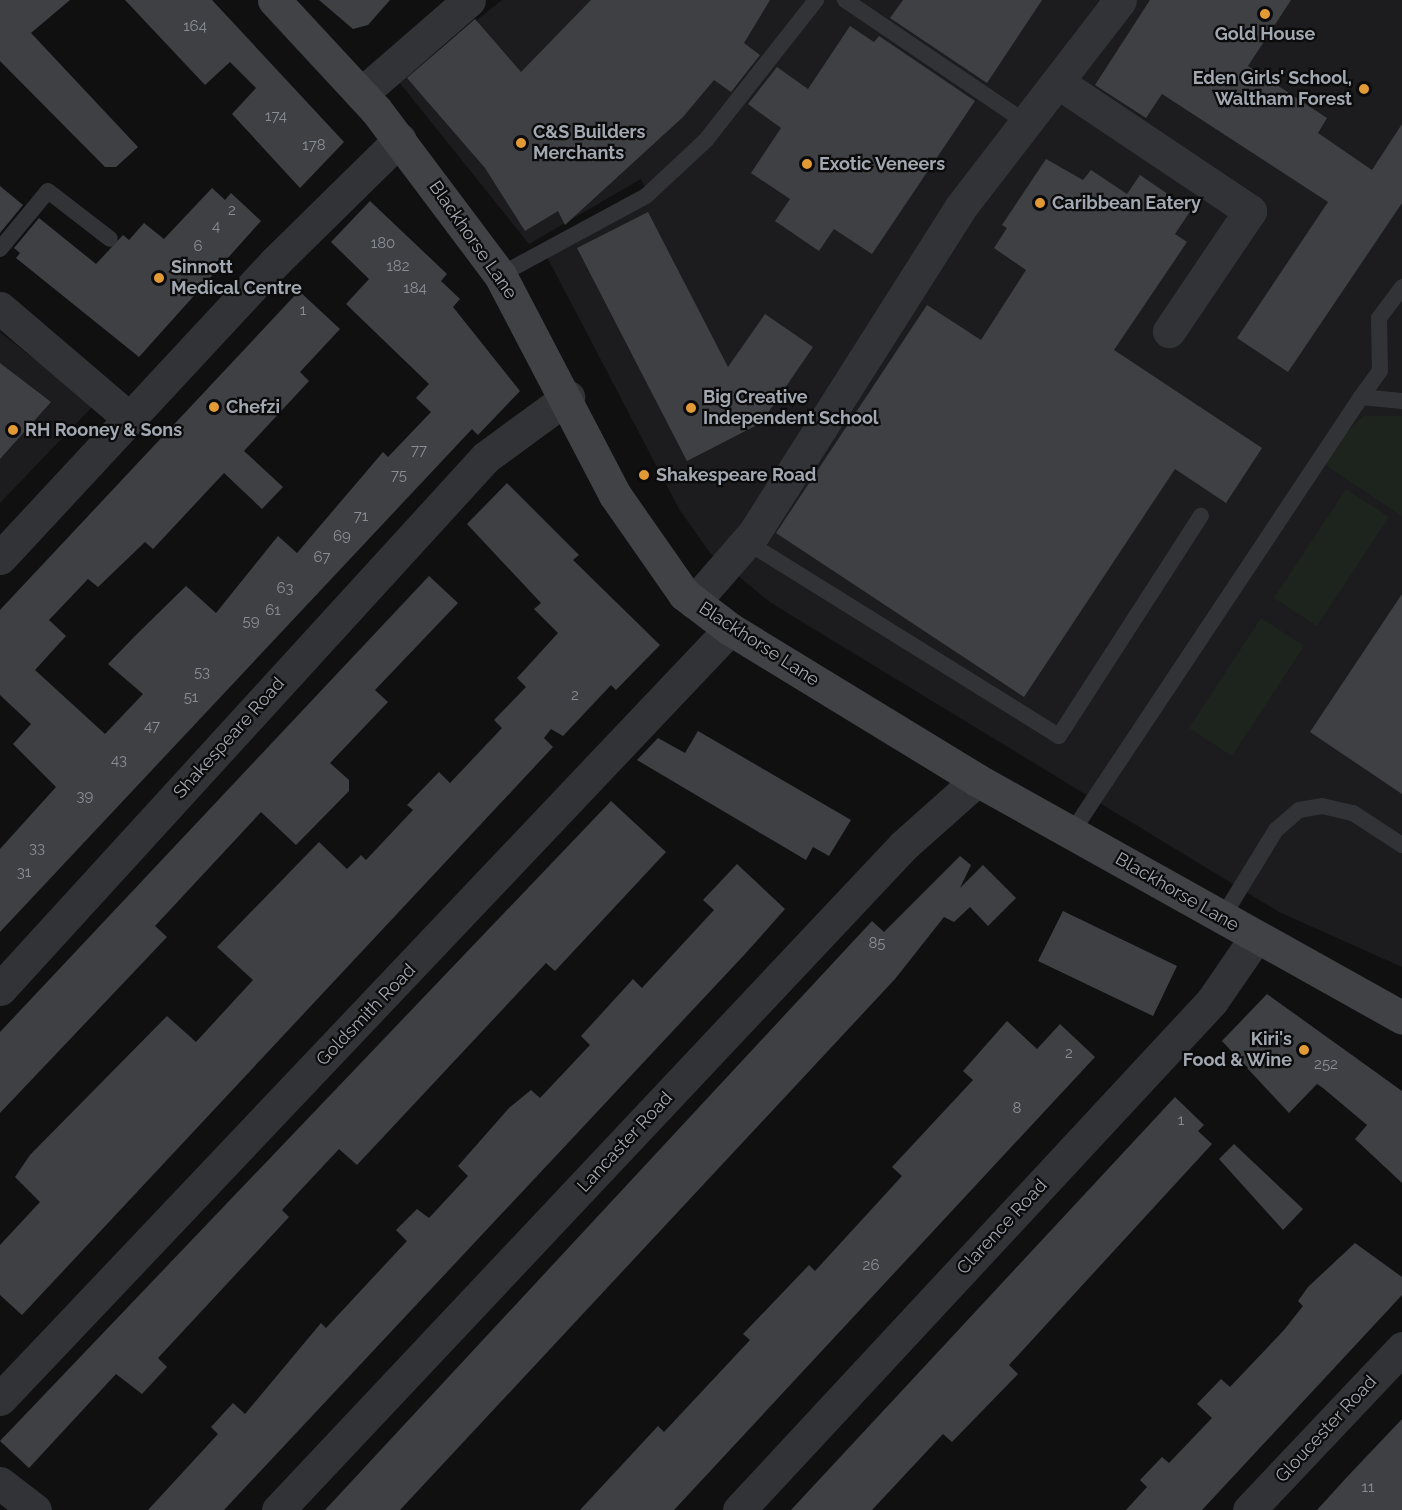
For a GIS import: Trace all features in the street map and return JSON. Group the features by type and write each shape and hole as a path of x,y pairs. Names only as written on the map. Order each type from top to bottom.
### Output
{"main road":[{"name":"Blackhorse Lane","path":"274,0 400,140 500,275 568,397 637,531 694,602 730,629 977,780 1402,1018"}],"street":[{"path":"361,94 469,0"},
{"path":"694,602 747,542 905,302 960,208 1028,124 1120,0"},
{"path":"1059,83 1250,211 1169,331"},
{"path":"0,558 130,418 400,140"},
{"path":"0,308 130,418"},
{"name":"Shakespeare Road","path":"0,989 486,457 568,397"},
{"name":"Goldsmith Road","path":"0,1399 730,629"},
{"name":"Lancaster Road","path":"278,1510 903,846 977,780"},
{"name":"Clarence Road","path":"739,1510 1212,1001 1256,937"},
{"name":"Gloucester Road","path":"1250,1510 1402,1348"},
{"path":"0,1483 35,1510"}],"lane":[{"path":"500,275 646,196 706,140 816,0"},
{"path":"845,0 1028,124"},
{"path":"0,249 48,191 110,239"},
{"path":"1072,832 1380,371 1379,318 1402,287"},
{"path":"1361,397 1402,401"},
{"path":"747,542 1059,736 1201,516"},
{"path":"1222,918 1276,830 1299,810 1322,806 1353,813 1402,845"}],"shaded area":[{"path":"502,0 1402,0 1402,967 1279,912 771,603 710,553 679,509 547,257 652,201 641,179 529,244 399,82"},
{"path":"0,332 93,406 0,503"},
{"path":"1364,416 1402,416 1402,516 1324,464 1343,435"},
{"path":"1346,489 1389,517 1317,626 1274,598"},
{"path":"1261,618 1304,646 1232,756 1189,728"}],"building":[{"path":"0,0 70,0 31,33 138,147 116,167 105,167 0,61"},
{"path":"125,0 212,0 344,142 300,188 232,114 256,88 230,62 205,85"},
{"path":"319,0 390,0 368,25 353,29"},
{"path":"591,0 770,0 744,43 760,55 731,92 714,80 683,117 565,225 558,211 525,231 485,168 407,78 475,19 521,72"},
{"path":"903,0 1042,0 987,83 890,18"},
{"path":"1150,0 1291,0 1248,66 1327,118 1318,133 1372,170 1402,124 1402,203 1288,372 1237,338 1328,202 1162,94 1146,118 1095,85"},
{"path":"850,26 874,42 879,36 975,101 872,254 834,229 819,251 775,221 790,199 751,173 781,128 748,104 777,67 808,89"},
{"path":"1046,159 1083,180 1091,170 1127,194 1140,175 1191,210 1175,234 1187,242 1114,350 1262,448 1226,503 1175,469 1024,697 776,533 927,305 981,340 1026,270 994,248 1007,228 1002,225"},
{"path":"0,186 23,205 0,233"},
{"path":"212,188 225,200 231,193 261,221 139,357 16,258 20,253 14,248 39,218 96,264 123,235 129,240 144,223 164,239"},
{"path":"370,201 447,274 441,281 460,299 453,307 520,391 478,435 472,429 0,932 0,849 56,787 13,744 31,724 0,695 0,610 299,291 340,329 300,372 309,381 244,451 283,487 262,509 224,473 153,549 145,542 98,587 88,579 49,620 66,636 35,670 105,734 143,694 108,664 135,636 186,586 216,613 278,536 297,553 383,452 388,457 431,412 416,398 429,384 346,304 369,279 331,242"},
{"path":"648,212 728,367 765,314 813,347 761,423 687,461 577,248"},
{"name":"RH Rooney & Sons","path":"0,363 51,402 0,459"},
{"path":"507,483 579,555 573,560 660,645 616,690 611,685 563,736 551,729 544,738 553,747 22,1315 0,1295 0,1245 40,1202 15,1177 30,1155 167,1016 196,1042 253,980 217,947 319,842 347,869 361,855 366,860 413,810 407,805 439,772 450,783 502,728 494,720 526,687 517,678 558,633 534,609 541,603 467,524"},
{"path":"429,576 458,603 375,690 388,702 330,763 349,780 349,791 296,845 261,812 155,926 167,937 0,1113 0,1032"},
{"path":"1402,594 1402,794 1310,732"},
{"path":"698,731 851,820 829,856 813,847 806,860 637,760 658,738 685,753"},
{"path":"611,801 666,852 555,971 546,963 357,1165 339,1149 282,1210 289,1217 158,1358 167,1367 142,1394 116,1374 29,1468 0,1441"},
{"path":"960,856 971,865 960,888 983,865 1016,898 988,926 970,907 954,922 944,917 895,979 400,1510 325,1510 872,921 884,932"},
{"path":"737,864 785,909 745,954 224,1510 148,1510 218,1434 211,1427 233,1403 245,1414 321,1323 326,1328 407,1241 396,1230 417,1209 429,1218 468,1176 458,1166 509,1108 531,1090 540,1098 590,1045 581,1036 633,979 642,988 714,910 703,900"},
{"path":"1063,911 1177,966 1153,1016 1038,961"},
{"path":"1267,994 1402,1091 1402,1183 1355,1139 1367,1125 1323,1088 1317,1084 1289,1113 1222,1041"},
{"path":"1007,1021 1037,1049 1060,1024 1095,1057 674,1510 580,1510 658,1426 664,1432 750,1340 743,1334 809,1265 815,1271 902,1176 892,1167 973,1080 963,1071"},
{"path":"1175,1097 1204,1125 1198,1131 1212,1144 1009,1365 1018,1374 952,1442 943,1434 872,1510 791,1510"},
{"path":"1234,1144 1303,1209 1283,1230 1219,1159"},
{"path":"1355,1243 1402,1277 1402,1295 1202,1510 1126,1510 1147,1487 1140,1480 1162,1457 1169,1463 1212,1418 1197,1404 1221,1379 1230,1387 1284,1330 1303,1306 1298,1301 1308,1287"},
{"path":"1402,1419 1402,1510 1317,1510 1347,1477"}],"place":[{"name":"Gold House","path":"1265,14"},
{"name":"Eden Girls' School, Waltham Forest","path":"1364,89"},
{"name":"C&S Builders Merchants","path":"521,143"},
{"name":"Exotic Veneers","path":"807,164"},
{"name":"Caribbean Eatery","path":"1040,203"},
{"name":"Sinnott Medical Centre","path":"159,278"},
{"name":"Chefzi","path":"214,407"},
{"name":"Big Creative Independent School","path":"691,408"},
{"name":"RH Rooney & Sons","path":"13,430"},
{"name":"Shakespeare Road","path":"644,475"},
{"name":"Kiri's Food & Wine","path":"1304,1050"}]}
